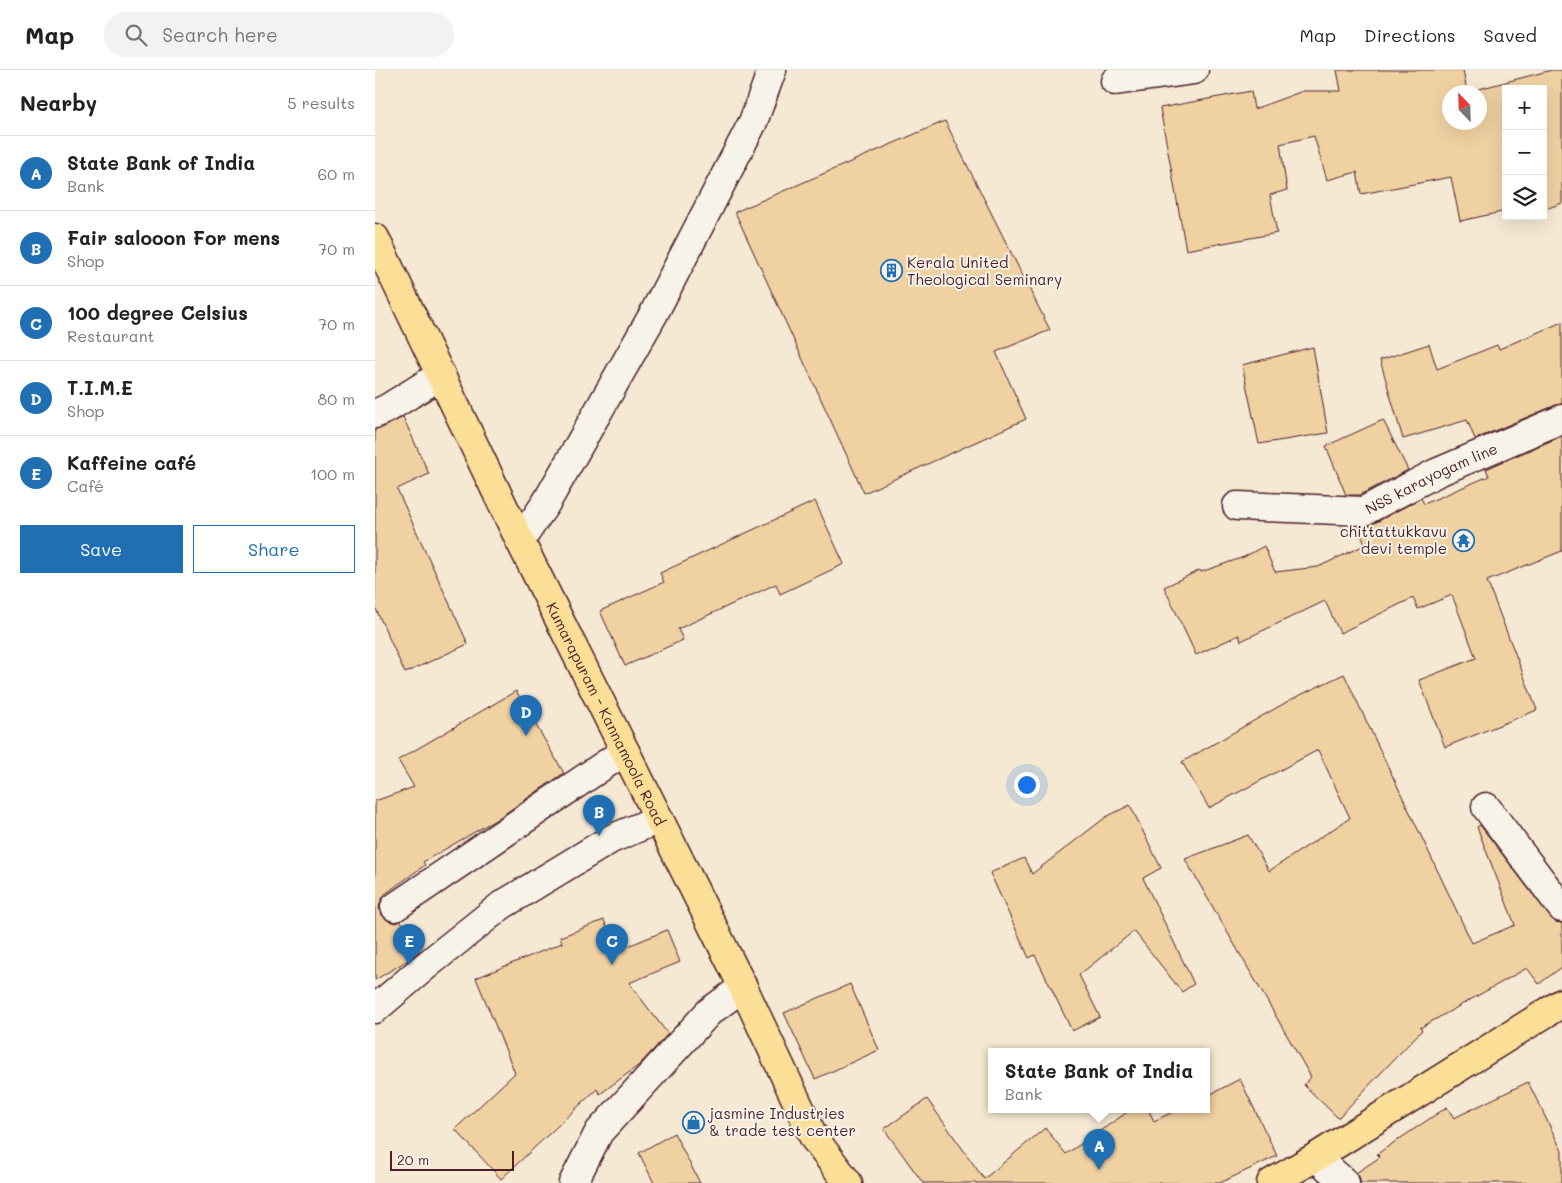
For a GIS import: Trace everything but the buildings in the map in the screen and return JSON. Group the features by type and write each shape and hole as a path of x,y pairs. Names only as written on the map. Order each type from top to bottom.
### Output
{"main road":[{"name":"Kumarapuram - Kannamoola Road","path":"375,238 520,541 743,988 814,1138 848,1183"},
{"path":"1271,1183 1317,1157 1562,1004"}],"street":[{"path":"520,541 547,503 653,315 753,122 773,70"},
{"path":"1115,81 1194,70"},
{"path":"375,414 441,375"},
{"name":"NSS karayogam line","path":"1237,506 1364,511 1436,473 1562,419"},
{"path":"395,907 625,751"},
{"path":"1486,807 1562,908"},
{"path":"375,1009 502,905 611,839 659,819"},
{"path":"573,1183 599,1132 709,1012 743,988"},
{"path":"1317,1157 1345,1183"}],"place":[{"name":"Kerala United Theological Seminary","path":"891,271"},
{"name":"chittattukkavu devi temple","path":"1463,540"},
{"name":"T.I.M.E","path":"526,736"},
{"name":"Fair salooon For mens","path":"599,836"},
{"name":"Kaffeine café","path":"409,965"},
{"name":"100 degree Celsius","path":"612,965"},
{"name":"jasmine Industries & trade test center","path":"693,1122"},
{"name":"State Bank of India","path":"1099,1170"}]}
